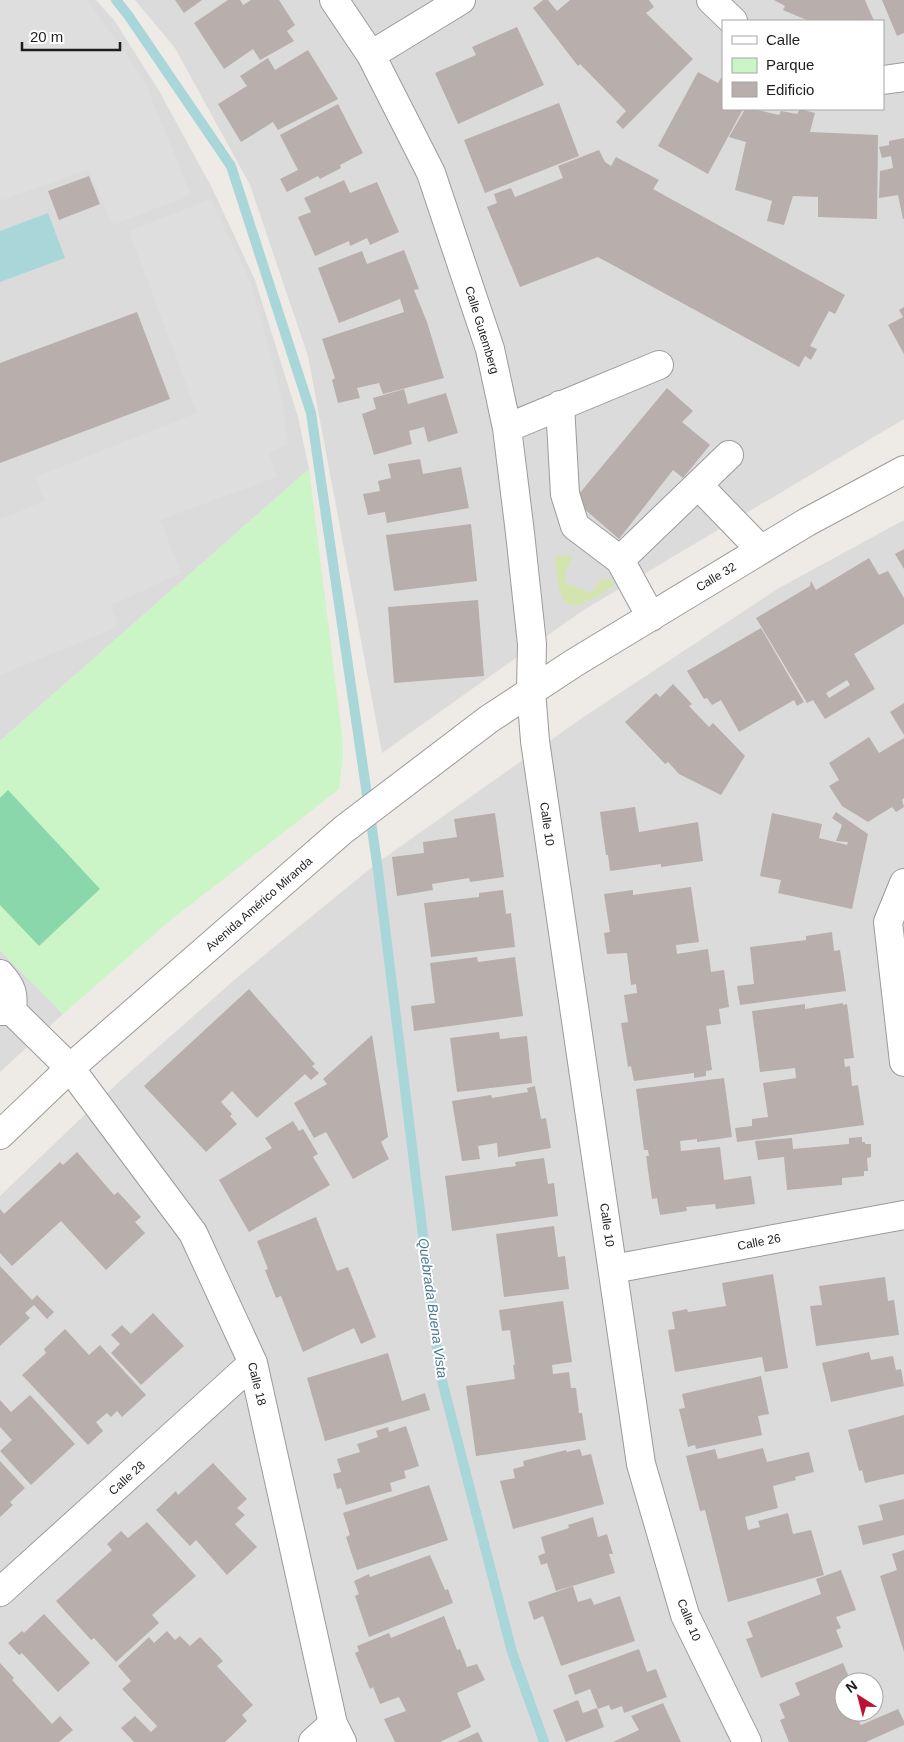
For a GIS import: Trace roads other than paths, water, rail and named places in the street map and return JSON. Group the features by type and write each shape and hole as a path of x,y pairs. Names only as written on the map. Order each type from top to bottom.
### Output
{"street":[{"name":"Calle Gutemberg","path":"334,0 371,55 431,173 490,350 507,428 532,644 531,690"},
{"path":"371,55 461,0"},
{"path":"711,0 732,20"},
{"path":"884,80 904,78"},
{"path":"507,428 659,365"},
{"path":"560,405 564,494 575,526 620,560 651,616"},
{"path":"620,560 729,455"},
{"name":"Calle 32","path":"531,690 807,522 904,470"},
{"path":"698,485 762,550"},
{"name":"Avenida Américo Miranda","path":"0,1135 70,1068 343,830 489,719 531,690"},
{"name":"Calle 10","path":"531,690 535,741 641,1464 685,1615 747,1742"},
{"path":"904,882 888,922 904,1062"},
{"path":"0,974 8,983 14,996 6,1011"},
{"name":"Calle 18","path":"6,1011 70,1068 193,1233 253,1364 338,1733"},
{"name":"Calle 26","path":"613,1269 904,1215"},
{"name":"Calle 28","path":"0,1592 253,1364"},
{"path":"313,1742 338,1733"}],"water":[{"path":"48,213 65,258 0,282 0,231"}],"waterway":[{"name":"Quebrada Buena Vista","path":"116,0 231,166 311,413 377,863 440,1373 512,1652 544,1742"}]}
